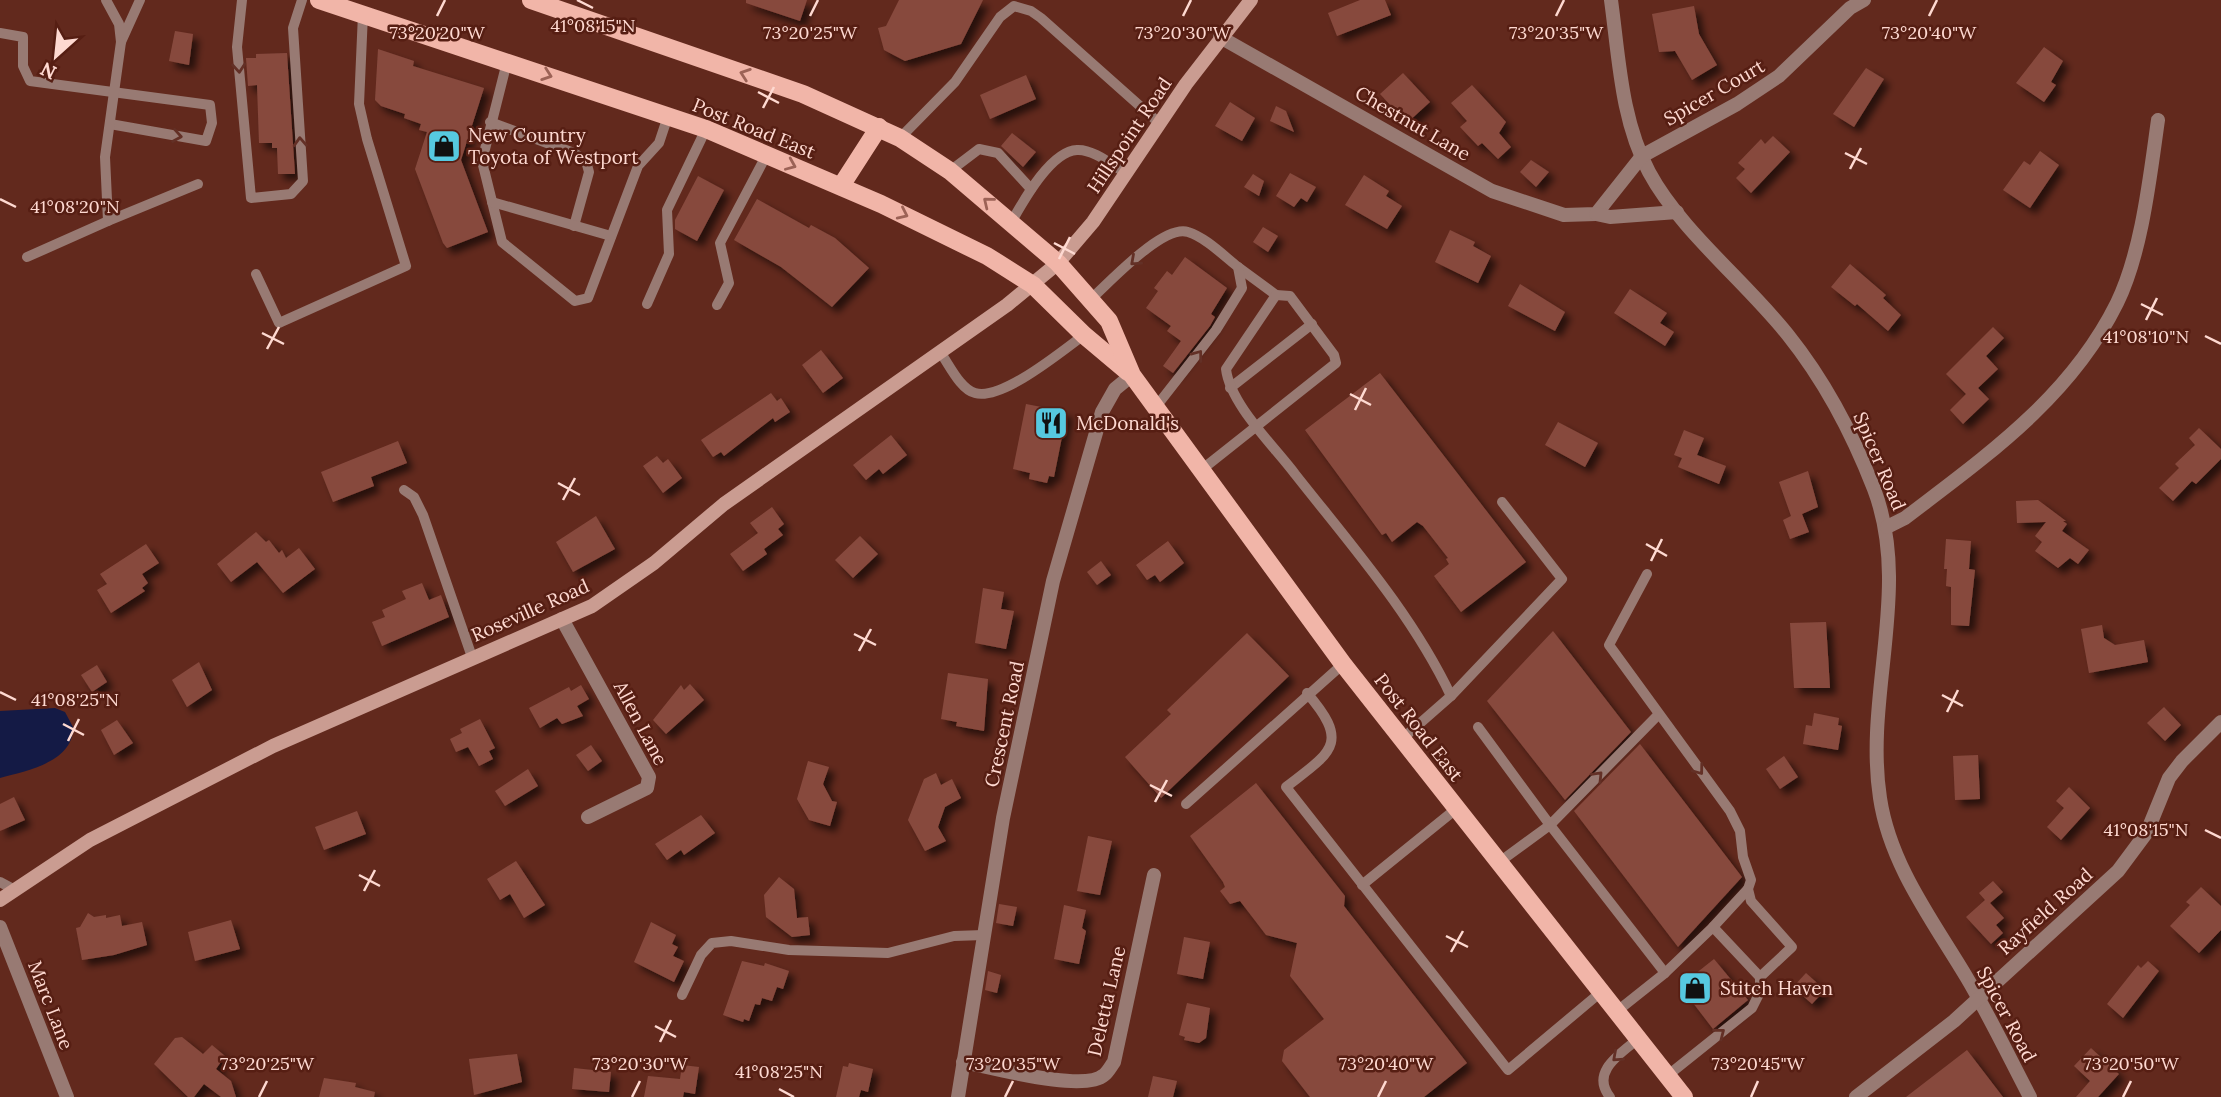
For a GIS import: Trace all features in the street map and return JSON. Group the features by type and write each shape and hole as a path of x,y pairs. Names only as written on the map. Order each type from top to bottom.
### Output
{"main road":[{"name":"Post Road East","path":"319,0 706,129 841,186 951,238 1033,285 1084,335 1132,375"},
{"name":"Post Road East","path":"531,0 794,91 878,127 950,171 1012,221 1058,263 1108,321 1132,375 1343,664 1684,1097"},
{"path":"841,186 878,127"}],"street":[{"name":"Hillspoint Road","path":"1033,285 1058,263 1081,237 1220,37 1251,0"},
{"name":"Spicer Road","path":"1611,0 1628,121 1649,173 1677,212 1787,334 1817,376 1862,461 1887,527 1888,609 1876,749 1882,812 1898,861 1978,998 2030,1097"},
{"name":"Spicer Court","path":"1642,156 1737,104 1779,76 1850,8 1864,0"},
{"name":"Chestnut Lane","path":"1220,37 1492,191 1564,215 1596,214 1610,217 1677,212"},
{"path":"1887,527 1905,518 2023,426 2047,404 2100,333 2118,301 2130,265 2148,187 2158,120"},
{"path":"1596,214 1642,156"},
{"name":"Roseville Road","path":"0,900 7,886 219,773 472,657 562,619 620,589 724,504 1033,285"},
{"name":"Crescent Road","path":"958,1097 1003,818 1054,582 1102,412 1115,389 1132,375"},
{"name":"Allen Lane","path":"562,619 649,777 647,789 588,817"},
{"name":"Rayfield Road","path":"1856,1097 1954,1021 2133,854 2147,832 2169,778 2221,722"},
{"name":"Deletta Lane","path":"963,1062 1066,1081 1088,1082 1104,1076 1114,1062 1154,875"},
{"name":"Marc Lane","path":"0,927 67,1097"}],"lane":[{"path":"106,0 118,24 121,42"},
{"path":"108,221 105,157 114,90 121,42 140,0"},
{"path":"242,0 237,47 251,198 291,194 303,181 293,28 302,0"},
{"path":"900,138 955,82 1000,17 1014,6 1031,10 1041,18 1159,123"},
{"path":"256,274 279,323 406,266 359,104 363,14"},
{"path":"0,33 23,37 23,66 30,80 210,105 212,123 206,141 110,124"},
{"path":"507,62 482,161 502,242 575,301 588,298 638,166 659,143 668,116"},
{"path":"490,122 574,153 586,161 589,172 574,226"},
{"path":"647,304 669,254 667,210 706,129"},
{"path":"950,171 979,149 990,150 998,152 1031,189"},
{"path":"1012,221 1031,189 1058,158 1076,150 1090,152 1127,174"},
{"path":"717,305 729,283 720,243 767,154"},
{"path":"27,257 198,184"},
{"path":"492,202 611,236"},
{"path":"1091,299 1161,237 1178,231 1189,232 1276,295 1290,296 1334,355 1336,363 1200,471"},
{"path":"1155,408 1216,330 1242,288 1238,267"},
{"path":"1276,295 1226,369 1230,388 1414,626 1451,695"},
{"path":"1230,388 1312,324"},
{"path":"940,352 963,385 975,393 997,393 1084,335"},
{"path":"404,490 414,497 423,515 472,657"},
{"path":"1402,738 1451,695 1562,579 1502,502"},
{"path":"1616,1012 1665,973 1713,927 1748,889 1751,880 1735,821 1657,716 1609,645 1647,575"},
{"path":"1186,804 1307,693 1343,664"},
{"path":"1307,693 1331,722 1332,736 1326,756 1286,787 1508,1070 1601,992"},
{"path":"1498,863 1550,825 1657,716"},
{"path":"1478,727 1665,973"},
{"path":"1362,885 1456,809"},
{"path":"1748,889 1751,901 1759,912 1792,947 1760,977"},
{"path":"1667,1076 1752,1008 1760,992 1760,977 1713,927"},
{"path":"681,995 701,956 712,943 731,941 789,950 888,953 954,936 984,935"},
{"path":"1610,1097 1603,1088 1602,1078 1609,1062 1638,1039"}],"shaded area":[{"path":"55,708 65,712 73,727 66,749 47,763 0,778 0,711"}],"building":[{"path":"746,0 807,0 800,21 746,3"},
{"path":"899,0 983,0 961,44 905,61 884,50 878,28 886,26"},
{"path":"1360,0 1385,0 1391,15 1337,36 1328,13"},
{"path":"1694,6 1699,34 1717,65 1692,80 1675,51 1659,52 1652,14"},
{"path":"175,31 193,34 189,65 169,61"},
{"path":"2044,47 2063,61 2051,82 2056,85 2044,102 2016,83"},
{"name":"New Country Toyota of Westport","path":"378,49 414,61 413,66 484,88 461,160 488,232 447,248 443,243 415,169 427,132 419,130 421,124 404,118 405,114 381,106 375,100"},
{"path":"287,53 295,174 278,174 277,148 272,148 272,143 259,143 257,85 248,86 246,58 256,58 256,54"},
{"path":"1866,68 1884,79 1854,127 1833,114"},
{"path":"1403,73 1430,102 1407,123 1380,94"},
{"path":"1026,75 1036,99 990,119 980,95"},
{"path":"1472,85 1506,122 1499,133 1511,147 1498,159 1482,143 1478,146 1460,127 1467,121 1451,103"},
{"path":"1230,102 1255,118 1242,141 1215,126"},
{"path":"1276,106 1286,111 1294,132 1270,121"},
{"path":"1012,133 1036,152 1023,167 1001,146"},
{"path":"1773,136 1790,152 1751,193 1736,178 1745,169 1738,163 1761,139 1765,144"},
{"path":"2040,151 2059,165 2030,208 2003,190 2024,161 2030,165"},
{"path":"1531,160 1549,172 1536,187 1520,172"},
{"path":"1290,173 1316,187 1307,202 1301,198 1294,207 1276,196"},
{"path":"1253,174 1264,181 1259,196 1244,187"},
{"path":"1364,175 1389,191 1386,196 1402,206 1387,229 1345,205"},
{"path":"698,176 724,190 697,241 675,229 675,220"},
{"path":"757,199 809,228 811,225 835,238 869,268 832,307 781,267 734,240"},
{"path":"1263,227 1278,236 1268,252 1253,242"},
{"path":"1450,230 1475,242 1473,246 1491,256 1478,283 1435,262"},
{"path":"1185,257 1227,288 1211,314 1215,317 1210,326 1173,373 1163,366 1181,341 1167,331 1171,326 1146,308 1158,291 1154,288 1167,271 1172,275"},
{"path":"1850,264 1886,295 1883,298 1901,315 1888,331 1857,304 1855,306 1831,287"},
{"path":"1520,284 1565,312 1555,331 1508,306"},
{"path":"1630,289 1667,313 1660,323 1674,332 1665,346 1614,313"},
{"path":"1993,327 2004,338 1986,356 1998,369 1978,388 1989,399 1963,424 1950,410 1966,394 1946,374"},
{"path":"821,350 843,378 823,393 802,365"},
{"path":"1380,373 1526,562 1461,612 1434,576 1449,564 1446,559 1448,558 1423,526 1417,522 1392,542 1386,533 1382,535 1305,430"},
{"path":"771,393 777,401 781,398 790,412 775,422 773,418 724,456 721,452 713,457 701,440"},
{"path":"1026,404 1067,412 1054,477 1049,476 1047,483 1029,479 1030,473 1013,469"},
{"path":"1558,422 1598,443 1585,467 1545,445"},
{"path":"2199,428 2221,449 2221,459 2196,484 2192,481 2173,501 2159,488 2179,468 2175,464 2195,445 2189,438"},
{"path":"1684,430 1704,438 1697,455 1726,466 1719,484 1678,467 1682,458 1674,455"},
{"path":"891,435 907,455 883,474 879,469 866,480 853,465"},
{"path":"398,441 407,463 371,477 374,486 333,502 321,472"},
{"path":"657,456 663,463 668,459 682,478 663,493 643,466"},
{"path":"1808,471 1818,507 1802,514 1809,532 1790,539 1783,520 1791,516 1779,482"},
{"path":"2038,500 2066,521 2063,521 2067,524 2062,531 2089,550 2078,564 2070,558 2058,568 2035,551 2042,542 2035,536 2046,522 2017,523 2016,501"},
{"path":"772,507 784,524 778,529 783,535 764,549 767,554 743,571 730,554 758,533 750,523"},
{"path":"596,516 615,549 573,572 556,542"},
{"path":"256,532 266,542 269,540 279,553 282,550 286,558 299,548 315,569 283,593 257,562 231,582 217,564"},
{"path":"860,536 878,554 853,578 835,560"},
{"path":"1946,539 1971,541 1969,569 1975,570 1969,626 1951,625 1951,587 1946,586 1947,569 1944,569"},
{"path":"1168,541 1184,563 1160,582 1155,575 1147,580 1136,565"},
{"path":"146,544 159,563 142,574 148,583 142,588 145,591 111,613 97,590 107,584 100,574"},
{"path":"1101,561 1111,575 1097,585 1087,572"},
{"path":"422,583 429,600 441,595 449,617 382,646 372,622 385,617 382,610 406,599 402,591"},
{"path":"983,588 1004,592 1001,609 1014,611 1006,649 975,643"},
{"path":"1826,622 1830,688 1794,688 1790,623"},
{"path":"2102,625 2104,638 2115,645 2144,640 2148,662 2089,673 2081,629"},
{"path":"1553,631 1631,732 1565,800 1487,701"},
{"path":"1247,633 1289,676 1161,798 1125,757 1171,714 1167,710"},
{"path":"199,662 212,690 187,707 172,680"},
{"path":"97,665 107,682 92,692 81,675"},
{"path":"948,673 988,679 984,731 956,726 957,722 941,719"},
{"path":"690,684 704,700 666,734 653,720 681,685 684,690"},
{"path":"581,685 589,699 577,706 583,716 562,724 557,718 540,728 529,708 569,687 571,691"},
{"path":"2164,707 2181,725 2165,741 2147,723"},
{"path":"1814,713 1839,718 1838,725 1842,726 1838,750 1803,744 1806,725 1812,726"},
{"path":"480,719 495,748 489,751 493,759 479,766 468,747 456,752 450,739 462,733 460,729"},
{"path":"117,720 133,743 114,755 101,730"},
{"path":"1640,744 1742,877 1678,947 1574,811"},
{"path":"591,745 602,761 588,771 576,755"},
{"path":"1978,755 1980,799 1955,800 1953,756"},
{"path":"1784,756 1798,777 1780,789 1766,769"},
{"path":"808,761 829,767 823,784 832,801 837,802 830,826 809,820 797,799"},
{"path":"528,769 538,786 505,806 495,791"},
{"path":"936,773 941,785 952,779 961,798 945,807 938,827 946,841 925,851 908,820 924,779"},
{"path":"1256,783 1345,896 1344,906 1467,1063 1424,1097 1310,1097 1282,1061 1284,1050 1324,1019 1290,976 1297,943 1266,935 1240,901 1230,904 1220,891 1225,887 1223,882 1190,836"},
{"path":"2069,787 2090,808 2061,840 2047,827 2064,808 2056,801"},
{"path":"14,797 25,820 0,831 0,804"},
{"path":"357,811 366,834 324,850 315,827"},
{"path":"701,815 715,833 684,855 681,850 667,860 655,844"},
{"path":"1088,836 1112,841 1100,895 1077,891"},
{"path":"516,861 545,905 524,918 510,894 500,900 487,879"},
{"path":"779,877 794,889 797,918 808,917 810,935 792,937 766,917 764,895"},
{"path":"1993,881 2003,892 1990,903 2004,918 1996,925 2003,933 1991,944 1966,917 1985,900 1979,893"},
{"path":"2201,887 2221,906 2221,930 2199,953 2170,926 2190,905 2186,902"},
{"path":"999,904 1017,907 1013,926 996,923"},
{"path":"1064,905 1086,910 1082,928 1086,931 1079,964 1054,959"},
{"path":"88,913 94,917 106,915 106,918 120,915 122,926 142,922 147,945 114,955 82,960 76,928 80,927"},
{"path":"231,920 240,949 195,961 188,932"},
{"path":"651,922 676,935 672,944 678,947 673,956 684,961 674,982 634,962"},
{"path":"1184,937 1210,942 1203,979 1177,974"},
{"path":"1714,959 1748,1000 1713,1029 1680,986"},
{"path":"742,961 764,966 765,963 789,971 783,989 777,987 772,1001 762,998 760,1005 755,1004 749,1021 744,1019 743,1022 723,1015"},
{"path":"2148,961 2159,971 2123,1018 2107,1004 2138,965 2141,968"},
{"path":"988,971 1001,975 997,993 985,990"},
{"path":"1806,973 1825,990 1812,1004 1793,987"},
{"path":"1187,1003 1210,1008 1206,1038 1199,1043 1184,1040 1185,1037 1179,1035"},
{"path":"182,1037 203,1054 212,1045 225,1056 216,1069 231,1081 236,1097 221,1097 204,1084 194,1097 188,1097 154,1064 175,1038"},
{"path":"2091,1048 2119,1074 2098,1097 2076,1097 2090,1081 2074,1066"},
{"path":"1967,1050 2003,1097 1906,1097"},
{"path":"517,1054 522,1082 474,1095 469,1059"},
{"path":"849,1063 873,1069 868,1092 861,1090 859,1097 836,1097 843,1066 848,1067"},
{"path":"682,1065 699,1067 695,1094 684,1092 683,1097 644,1097 648,1076 680,1079"},
{"path":"574,1068 611,1072 609,1092 572,1089"},
{"path":"1153,1076 1177,1081 1173,1097 1148,1097"},
{"path":"324,1078 356,1083 355,1087 375,1092 374,1097 319,1097"}],"place":[{"name":"New Country Toyota of Westport","path":"444,146"},
{"name":"McDonald's","path":"1051,423"},
{"name":"Stitch Haven","path":"1695,988"}]}
